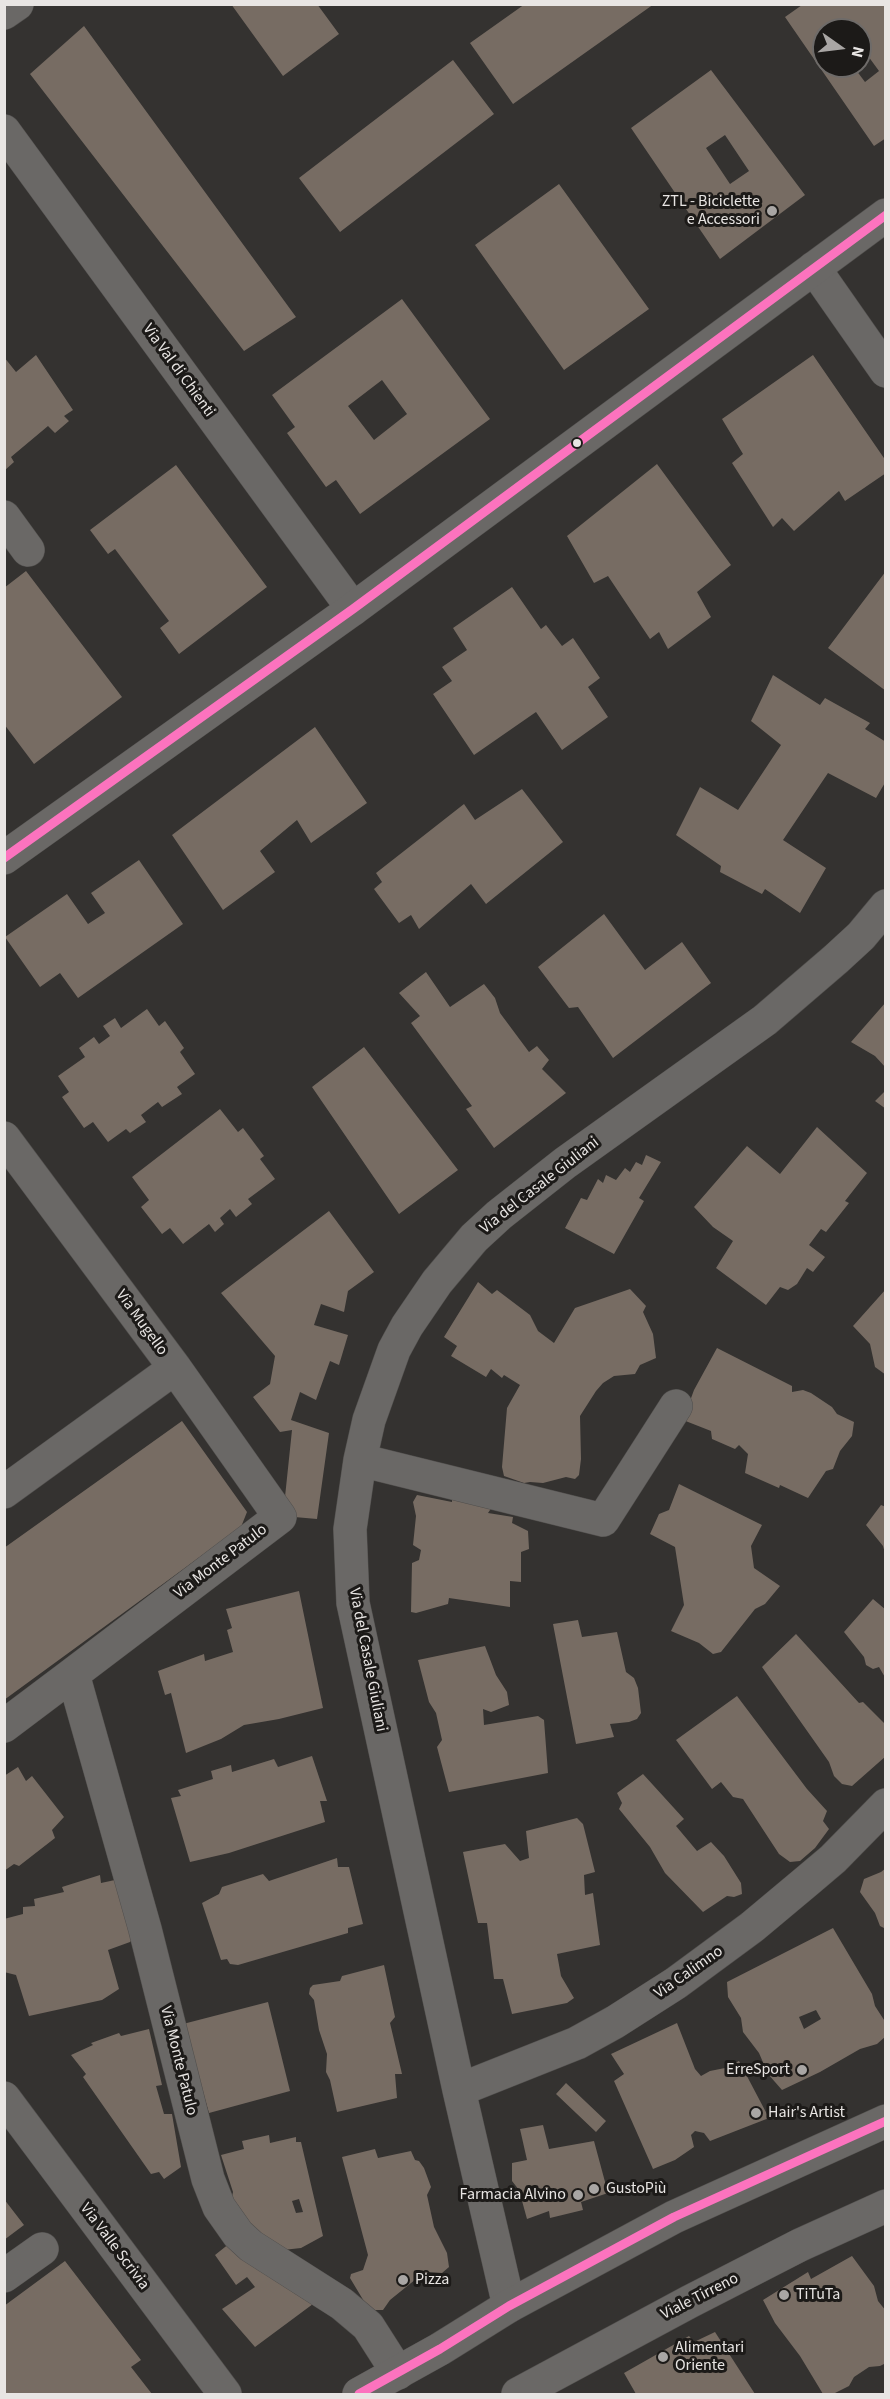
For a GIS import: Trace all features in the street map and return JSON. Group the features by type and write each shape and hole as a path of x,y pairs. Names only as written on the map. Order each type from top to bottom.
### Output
{"street":[{"path":"4,14 17,4"},
{"name":"Via Val di Chienti","path":"4,131 353,609"},
{"path":"4,858 353,609 885,215"},
{"path":"814,268 885,371"},
{"path":"4,517 28,550"},
{"name":"Via del Casale Giuliani","path":"509,2306 459,2090 353,1603 350,1529 360,1460 369,1420 394,1350 419,1306 474,1238 499,1215 565,1163 765,1020 861,936 885,906"},
{"name":"Via Mugello","path":"4,1138 175,1368 4,1492"},
{"name":"Via Monte Patulo","path":"4,1726 280,1517 175,1368"},
{"path":"360,1460 603,1520 676,1406"},
{"name":"Via Monte Patulo","path":"73,1674 145,1929 208,2180 219,2207 233,2228 251,2246 342,2304 368,2326 398,2373"},
{"name":"Via Calimno","path":"459,2090 577,2043 676,1983 752,1927 807,1881 841,1851 885,1805"},
{"name":"Via Valle Scrivia","path":"4,2097 225,2394"},
{"path":"359,2394 509,2306 674,2217 885,2121"},
{"name":"Viale Tirreno","path":"518,2394 800,2245 885,2206"},
{"path":"4,2276 42,2249"}],"building":[{"path":"231,4 317,4 339,34 283,76"},
{"path":"525,4 654,4 513,104 470,43"},
{"path":"802,5 886,5 886,138 874,146 827,78 862,78 865,82 879,71 872,61 872,18 812,18 812,56 785,17"},
{"path":"84,26 296,317 244,351 30,74"},
{"path":"453,60 494,114 340,232 299,178"},
{"path":"711,70 805,195 720,259 631,128","holes":["725,135 749,171 730,184 706,148"]},
{"path":"559,184 649,309 564,370 475,245"},
{"path":"402,299 490,419 360,514 336,480 326,487 287,433 295,427 272,395","holes":["382,380 407,414 374,440 348,406"]},
{"path":"36,355 73,410 64,416 69,421 55,433 48,426 11,457 14,462 4,471 4,357 16,372"},
{"path":"813,355 886,461 886,473 845,501 839,491 794,531 782,518 773,527 732,463 743,454 722,419"},
{"path":"657,464 731,565 697,592 711,617 668,649 659,632 650,639 608,576 594,583 567,536"},
{"path":"176,465 267,587 179,654 160,628 169,621 115,549 108,554 90,530"},
{"path":"26,571 122,697 34,764 4,724 4,588"},
{"path":"886,571 886,691 828,648"},
{"path":"512,587 541,629 546,625 562,646 573,638 600,678 588,687 608,717 562,750 536,712 474,755 433,694 452,681 442,667 467,650 453,628"},
{"path":"773,675 820,705 825,698 870,723 865,729 886,742 886,781 876,798 828,773 783,840 826,868 800,913 765,889 762,894 720,872 721,866 676,835 700,787 738,810 781,745 751,721"},
{"path":"315,727 367,803 311,843 297,820 260,851 275,872 223,910 172,835"},
{"path":"522,789 563,842 486,904 471,884 419,929 411,915 399,923 374,889 382,882 376,873 464,804 475,820"},
{"path":"139,860 183,924 78,998 60,973 40,987 5,937 67,894 88,924 105,913 91,893"},
{"path":"604,914 645,970 682,942 711,983 613,1058 578,1007 569,1008 538,967"},
{"path":"426,972 450,1007 484,984 495,998 500,1013 529,1052 537,1046 549,1060 542,1069 566,1093 494,1148 466,1109 472,1106 411,1023 420,1016 399,993"},
{"path":"886,1002 886,1068 875,1056 851,1042"},
{"path":"147,1009 159,1026 165,1021 184,1048 180,1052 195,1074 177,1087 182,1094 162,1107 158,1102 141,1115 146,1122 130,1133 126,1129 108,1142 93,1122 84,1128 62,1097 69,1092 58,1076 85,1057 79,1048 94,1037 99,1044 110,1036 103,1026 115,1018 121,1028"},
{"path":"364,1047 458,1170 399,1214 312,1087"},
{"path":"886,1090 886,1109 875,1101"},
{"path":"220,1109 238,1132 243,1128 264,1156 260,1159 275,1179 248,1199 252,1204 236,1217 230,1209 220,1218 224,1224 215,1232 209,1224 183,1244 170,1228 162,1234 141,1207 149,1200 132,1177"},
{"path":"817,1127 867,1173 845,1201 849,1203 826,1232 821,1229 809,1245 825,1257 813,1272 807,1268 797,1284 788,1290 780,1287 766,1305 716,1268 733,1241 713,1227 694,1207 747,1146 780,1174"},
{"path":"646,1155 661,1162 639,1198 644,1201 614,1254 565,1228 581,1198 587,1200 598,1179 603,1183 606,1175 616,1180 625,1168 630,1172 636,1162 642,1165"},
{"path":"329,1211 374,1272 348,1291 344,1312 321,1304 314,1325 348,1335 339,1365 330,1361 316,1400 300,1392 291,1420 329,1433 317,1519 283,1516 292,1430 280,1432 253,1397 270,1384 275,1356 221,1293"},
{"path":"478,1282 492,1294 497,1290 530,1315 538,1331 554,1343 575,1308 630,1289 646,1306 643,1312 653,1334 656,1358 640,1365 635,1374 614,1376 596,1391 580,1416 581,1459 579,1475 575,1479 566,1477 543,1483 524,1483 504,1476 502,1467 507,1408 520,1385 504,1375 502,1378 491,1369 486,1377 451,1356 457,1346 444,1337"},
{"path":"886,1289 886,1375 875,1367 870,1344 853,1326"},
{"path":"717,1348 792,1386 792,1392 803,1390 811,1393 832,1407 837,1414 854,1422 852,1436 840,1451 833,1469 826,1471 808,1498 745,1473 748,1454 739,1445 735,1449 712,1439 711,1431 683,1420 694,1390"},
{"path":"182,1421 247,1512 241,1527 4,1700 4,1548"},
{"path":"679,1484 762,1525 751,1546 754,1568 780,1586 765,1604 755,1609 721,1652 713,1654 699,1643 671,1631 684,1605 675,1547 650,1534 659,1514 669,1510"},
{"path":"417,1495 452,1502 452,1495 492,1507 488,1513 513,1517 512,1523 528,1531 529,1549 521,1552 521,1582 510,1581 510,1607 449,1598 448,1604 416,1613 411,1612 412,1563 419,1560 421,1550 413,1545 416,1516 413,1502"},
{"path":"881,1505 886,1507 885,1553 883,1546 866,1525"},
{"path":"299,1591 323,1708 244,1725 221,1739 186,1753 171,1693 165,1695 158,1671 204,1654 205,1661 233,1652 227,1630 232,1628 226,1609"},
{"path":"873,1599 886,1610 886,1679 879,1667 873,1669 866,1665 864,1657 844,1632"},
{"path":"578,1620 582,1637 617,1632 626,1672 634,1678 638,1688 641,1713 637,1719 629,1722 610,1724 614,1737 576,1744 553,1624"},
{"path":"796,1634 859,1703 863,1702 886,1725 886,1756 852,1786 842,1784 834,1776 829,1762 762,1667"},
{"path":"485,1646 496,1675 507,1692 509,1705 491,1712 483,1709 484,1725 538,1716 544,1720 548,1773 449,1792 437,1747 442,1740 436,1713 429,1702 418,1660"},
{"path":"737,1696 807,1789 827,1811 823,1821 829,1829 815,1848 800,1861 790,1862 779,1854 743,1799 733,1797 721,1782 712,1789 676,1740"},
{"path":"312,1756 327,1801 320,1801 325,1822 229,1853 190,1862 171,1798 181,1796 178,1790 213,1779 211,1771 231,1765 232,1772 274,1759 278,1767"},
{"path":"18,1767 26,1781 32,1776 64,1817 52,1830 55,1838 19,1866 14,1864 4,1871 4,1776"},
{"path":"643,1774 684,1819 676,1826 697,1851 711,1842 724,1856 741,1883 742,1894 734,1897 727,1896 703,1912 665,1873 650,1847 619,1809 622,1803 617,1793"},
{"path":"577,1818 583,1824 595,1872 584,1875 585,1895 593,1893 600,1945 557,1954 561,1976 574,1998 567,2003 512,2014 503,1979 494,1979 487,1923 478,1923 463,1852 505,1844 520,1861 529,1858 526,1831"},
{"path":"337,1858 338,1867 349,1867 363,1924 348,1928 348,1933 238,1965 230,1964 227,1959 221,1960 202,1903 219,1894 222,1887 263,1874 269,1881"},
{"path":"886,1868 886,1929 880,1926 875,1913 860,1892 864,1879"},
{"path":"100,1875 101,1883 115,1880 136,1935 130,1942 108,1950 119,1989 102,2000 29,2016 16,1975 4,1972 4,1919 23,1914 23,1907 35,1906 34,1899 64,1892 62,1887"},
{"path":"833,1928 872,1994 875,2006 886,2023 886,2036 877,2044 860,2049 782,2090 768,2074 759,2053 743,2032 741,2018 728,1997 727,1982","holes":["816,2010 821,2019 804,2029 799,2017"]},
{"path":"384,1965 395,2017 390,2023 402,2074 395,2074 397,2098 337,2112 326,2072 327,2054 319,2030 314,2000 309,1994 310,1988 313,1985 340,1981 342,1976"},
{"path":"268,2002 290,2091 209,2113 183,2024"},
{"path":"677,2023 695,2069 701,2076 739,2061 769,2118 710,2141 704,2133 695,2131 691,2135 694,2147 675,2160 653,2169 614,2081 624,2074 611,2054"},
{"path":"149,2029 162,2085 156,2086 164,2114 172,2114 181,2167 164,2179 159,2172 151,2174 83,2077 86,2074 71,2055 93,2045 91,2043 119,2033 121,2036"},
{"path":"566,2083 606,2121 596,2132 556,2094"},
{"path":"543,2125 549,2149 594,2141 608,2193 581,2202 583,2210 550,2218 549,2211 527,2219 519,2190 512,2181 512,2163 527,2160 520,2129"},
{"path":"269,2135 270,2143 296,2137 296,2142 301,2142 323,2236 301,2248 283,2250 255,2237 231,2201 233,2192 221,2155 244,2149 242,2141","holes":["299,2199 303,2212 296,2213 292,2201"]},
{"path":"375,2149 378,2158 411,2151 415,2160 419,2161 424,2168 431,2187 427,2195 434,2227 447,2253 449,2267 442,2273 429,2272 416,2279 390,2300 383,2310 373,2310 365,2303 350,2278 351,2274 363,2270 368,2255 342,2157"},
{"path":"4,2199 24,2225 4,2240"},
{"path":"230,2243 317,2301 255,2347 222,2309 255,2287 247,2277 236,2285 215,2255"},
{"path":"852,2256 874,2286 878,2301 886,2311 886,2363 869,2367 854,2377 849,2386 833,2394 823,2394 800,2356 775,2323 763,2300 808,2272 811,2279"},
{"path":"65,2261 141,2360 131,2367 152,2394 4,2394 4,2306"},
{"path":"715,2332 755,2394 636,2394 624,2373 689,2336 694,2342"}],"transit line":[{"path":"4,858 353,609 886,215"},
{"path":"359,2394 440,2349 509,2306 674,2217 886,2121"}],"place":[{"name":"ZTL - Biciclette e Accessori","path":"772,211"},
{"name":"ErreSport","path":"802,2070"},
{"name":"Hair's Artist","path":"756,2113"},
{"name":"GustoPiù","path":"594,2189"},
{"name":"Farmacia Alvino","path":"578,2195"},
{"name":"Pizza","path":"403,2280"},
{"name":"TiTuTa","path":"784,2295"},
{"name":"Alimentari Oriente","path":"663,2357"}]}
